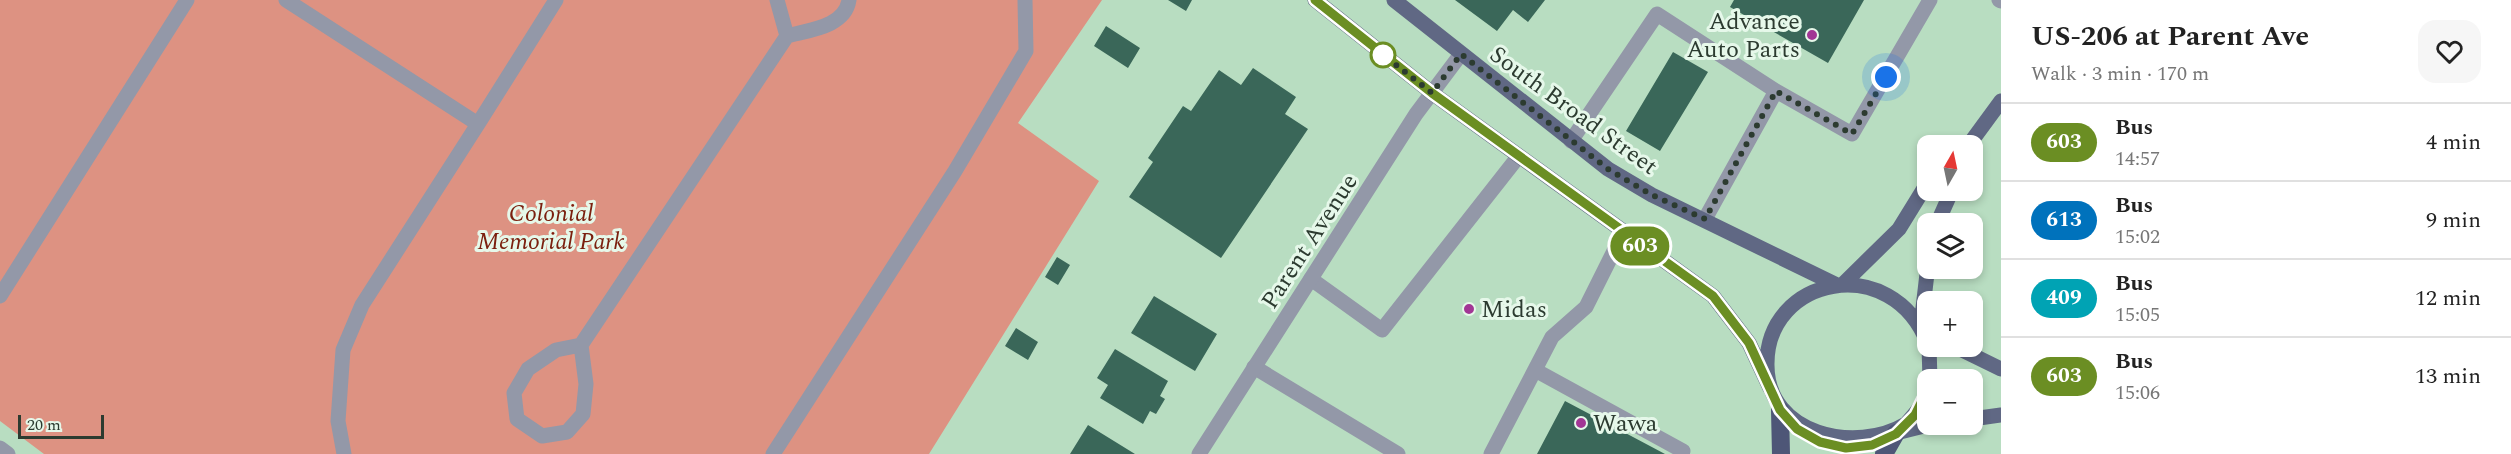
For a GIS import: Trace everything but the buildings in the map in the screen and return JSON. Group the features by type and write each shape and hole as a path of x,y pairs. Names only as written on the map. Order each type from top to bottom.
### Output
{"highway":[{"path":"1780,410 1781,454"},
{"path":"1884,454 1896,434"}],"main road":[{"name":"South Broad Street","path":"1394,0 1608,169 1652,195 1839,285"},
{"path":"1324,3 1432,93 1713,296 1749,343 1780,410 1797,429 1820,442 1846,448 1872,445 1896,434 1917,428"},
{"path":"1976,135 2001,101"},
{"path":"1839,285 1899,229 1917,200"},
{"path":"1770,388 1767,365 1770,342 1780,321 1795,304 1815,291 1839,285 1861,285 1884,292 1906,307 1917,324"},
{"path":"1976,357 2001,369"},
{"path":"1896,434 1917,411"},
{"path":"1983,417 2001,415"}],"street":[{"path":"0,296 187,0"},
{"path":"286,0 478,124"},
{"path":"344,454 338,421 343,350 362,305 556,0"},
{"path":"777,0 787,36"},
{"path":"581,345 556,350 528,369 514,393 517,419 542,436 567,432 584,414 586,384 581,345 787,36 837,22 848,7 849,0"},
{"path":"773,454 955,171 1026,51 1025,0"},
{"path":"1571,141 1657,14 1776,91 1852,134 1930,0"},
{"name":"Parent Avenue","path":"1199,454 1432,93 1461,54"},
{"path":"1705,219 1776,91"},
{"path":"1311,279 1382,330 1518,157"},
{"path":"1491,454 1552,337 1586,307 1623,233"},
{"path":"1254,367 1398,454"},
{"path":"1535,370 1586,405 1636,432 1683,451 1682,454"},
{"path":"0,448 8,454"}],"green space":[{"name":"Colonial Memorial Park","path":"0,0 1102,0 1018,123 1099,181 929,454 44,454 0,421"}],"bus line":[{"name":"603","path":"1315,0 1412,78 1518,157 1713,296 1749,343 1780,410 1797,429 1820,442 1846,448 1872,445 1896,434 1917,411"}],"place":[{"name":"Advance Auto Parts","path":"1812,35"},
{"name":"Midas","path":"1469,309"},
{"name":"Wawa","path":"1581,423"}],"route":[{"path":"1383,55 1377,50 1432,93 1461,54 1608,169 1652,195 1705,219 1776,91 1852,134 1886,77"}]}
